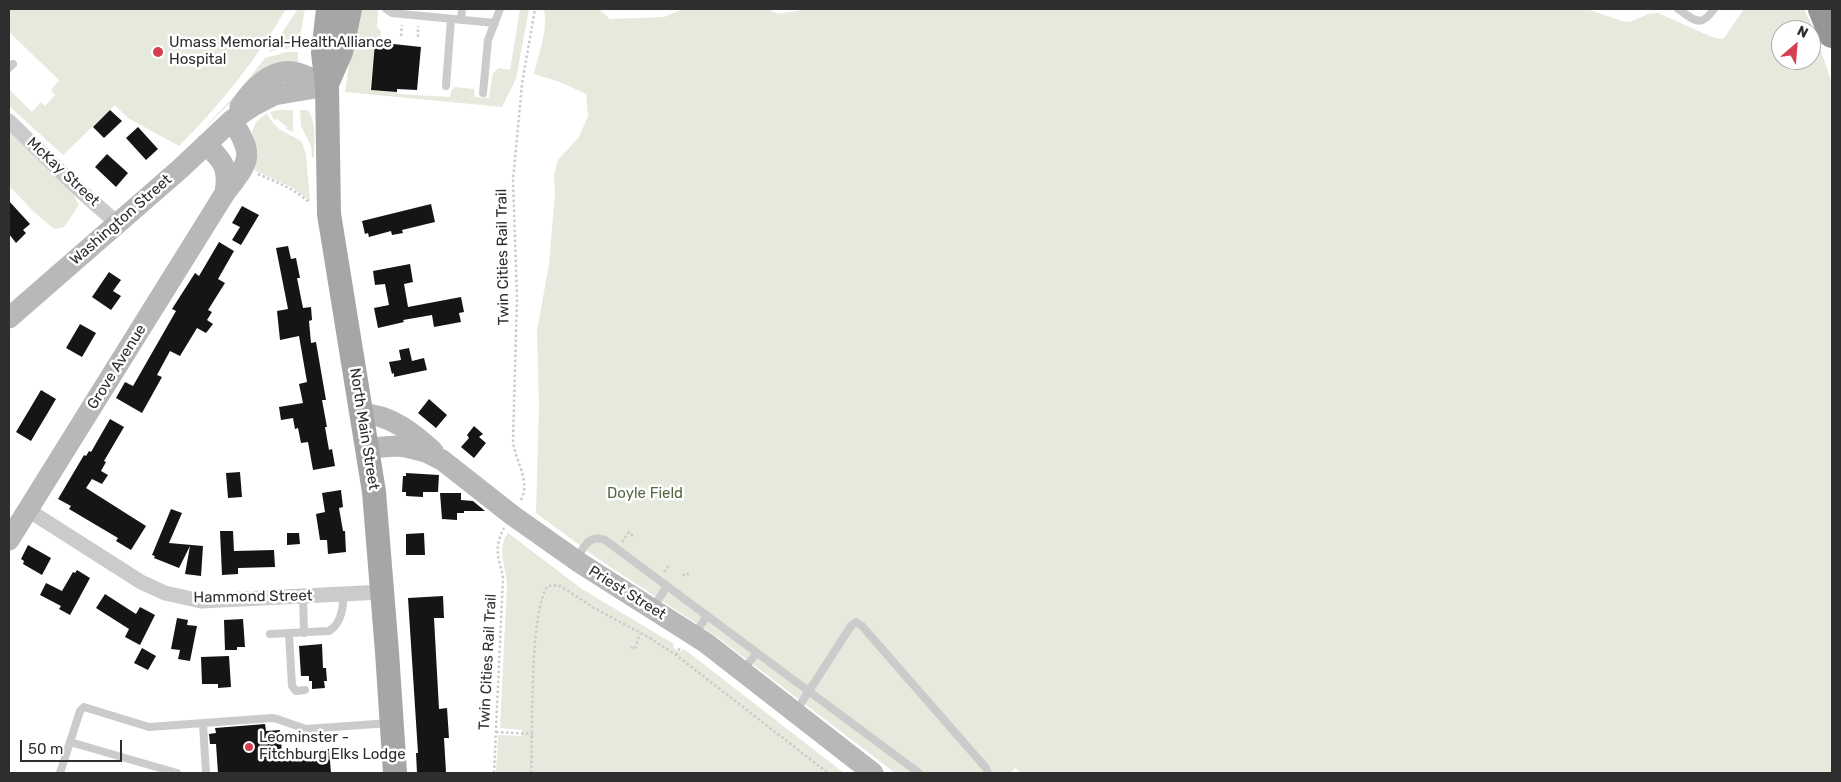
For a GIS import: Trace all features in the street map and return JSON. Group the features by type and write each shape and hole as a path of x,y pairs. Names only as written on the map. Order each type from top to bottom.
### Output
{"highway":[{"path":"1822,9 1832,34"}],"main road":[{"name":"North Main Street","path":"328,9 322,53 327,86 329,214 374,492 383,592 395,773"},
{"name":"North Main Street","path":"327,86 341,52 350,9"}],"street":[{"name":"Washington Street","path":"9,318 232,120 274,95 327,86"},
{"name":"Grove Avenue","path":"9,540 225,193 244,166 247,158 245,142 232,120"},
{"name":"McKay Street","path":"9,121 75,186 118,223"},
{"path":"206,144 224,165 227,176 225,193"},
{"path":"362,414 380,415 395,422 424,443 442,460"},
{"name":"Priest Street","path":"368,448 406,447 426,452 442,460 512,515 575,560 653,609 688,640 742,671 873,773"},
{"name":"Hammond Street","path":"28,510 141,582 165,594 201,601 383,592"}],"lane":[{"path":"386,9 392,13 424,12 451,19 495,23"},
{"path":"461,20 462,9"},
{"path":"483,93 488,40 500,9"},
{"path":"1678,9 1697,22 1701,22 1714,9"},
{"path":"446,86 451,19"},
{"path":"575,560 591,539 600,538 919,773"},
{"path":"653,609 667,586"},
{"path":"270,634 329,631 336,626 342,607 343,594"},
{"path":"303,596 304,633"},
{"path":"688,640 707,616"},
{"path":"794,712 851,626 856,622 859,623 986,768 988,773"},
{"path":"289,633 292,686 296,691 305,690"},
{"path":"742,671 757,653"},
{"path":"60,773 80,711 84,707 143,727 154,728 272,718 311,729 391,723"},
{"path":"203,724 206,773"},
{"path":"70,742 177,773"}],"path":[{"name":"Twin Cities Rail Trail","path":"519,504 524,496 525,483 515,456 513,441 517,298 513,180 522,84 535,9"},
{"path":"253,172 288,187 303,196 313,206"},
{"name":"Twin Cities Rail Trail","path":"494,773 503,578 497,554 497,544 506,526"},
{"path":"626,535 629,532 633,533"},
{"path":"683,576 686,572 689,573"},
{"path":"531,773 536,621 543,594 548,586 558,585 676,655 828,773"},
{"path":"631,647 635,649 640,633"},
{"path":"676,655 688,640"},
{"path":"496,732 533,734"}],"green space":[{"name":"Umass Memorial-HealthAlliance Hospital","path":"9,9 286,9 263,46 237,81 179,146 128,118 115,105 63,155 9,106 9,89 32,112 41,102 45,106 55,95 51,90 59,80 9,32"},
{"path":"298,9 305,9 298,48 269,52"},
{"path":"359,9 378,9 377,27 381,31 380,42 375,42 370,90 397,92 397,94 450,97 454,87 474,89 475,97 489,98 493,73 499,68 510,70 520,9 529,9 516,79 502,107 345,92"},
{"name":"Doyle Field","path":"544,9 599,9 610,19 664,17 683,9 767,9 778,14 808,9 1587,9 1630,22 1648,14 1658,13 1712,37 1721,39 1724,38 1744,9 1804,9 1809,20 1771,20 1771,70 1821,70 1821,51 1832,83 1832,773 1021,773 1015,768 1010,773 895,773 717,637 601,561 536,513 539,407 537,331 549,264 555,194 554,175 558,160 579,137 588,116 586,94 560,82 534,74 545,26"},
{"path":"287,52 298,52 298,62 251,83 199,133 240,90 265,58"},
{"path":"293,110 293,132 286,129 287,127 277,119 274,120 270,112"},
{"path":"300,110 308,110 313,121 314,158 312,157 311,146 301,126"},
{"path":"267,113 278,128 302,142 306,155 310,201 293,188 254,170 258,153 252,131 256,122"},
{"path":"9,131 74,196 79,205 64,227 54,229 34,212 9,186"},
{"path":"508,533 582,589 674,644 673,647 679,652 684,649 844,773 496,773 498,735 522,736 522,730 500,728 507,584 502,551 504,539"}],"building":[{"path":"375,42 421,47 417,90 397,89 397,92 371,90"},
{"path":"110,110 122,121 104,138 93,127"},
{"path":"138,127 158,149 146,160 126,138"},
{"path":"107,154 128,173 116,187 95,167"},
{"path":"9,201 30,224 23,230 26,233 16,243 9,234"},
{"path":"431,204 435,222 402,230 403,233 392,235 391,231 369,237 368,233 365,234 362,221"},
{"path":"242,206 259,215 241,245 232,240 240,227 232,223"},
{"path":"219,242 234,251 218,279 225,283 208,310 212,312 207,320 213,324 206,333 197,328 180,356 170,351 157,375 162,377 142,413 116,398 125,382 133,386 176,311 172,309 195,273 199,276"},
{"path":"288,246 291,259 296,258 300,278 297,278 303,308 311,307 312,320 309,321 311,343 316,342 326,400 322,400 327,427 325,427 329,450 332,449 335,466 313,470 308,442 301,443 298,428 295,429 293,418 281,420 279,407 303,403 299,384 307,382 299,336 280,340 277,311 288,309 276,248"},
{"path":"410,264 413,282 404,284 408,307 461,297 464,312 459,313 461,322 434,327 432,315 403,320 404,322 378,328 374,308 389,305 385,284 375,285 373,271"},
{"path":"109,272 121,280 113,291 121,296 111,310 92,297"},
{"path":"80,324 96,333 82,357 66,348"},
{"path":"409,348 412,361 424,358 427,370 394,377 389,362 401,360 399,350"},
{"path":"41,390 56,399 31,441 16,432"},
{"path":"429,399 447,415 436,428 418,413"},
{"path":"110,419 124,427 104,461 106,462 101,471 108,475 102,484 92,479 86,488 146,526 131,550 116,541 118,538 69,509 71,506 58,499 84,455 86,456 89,451 91,452"},
{"path":"474,426 483,434 479,437 486,443 474,458 461,447 469,438 467,435"},
{"path":"240,472 242,497 228,498 226,473"},
{"path":"406,473 439,475 438,492 423,492 423,497 406,496 406,492 402,492 403,476 406,476"},
{"path":"341,490 343,507 339,508 343,531 345,531 346,552 328,554 327,540 320,540 316,514 325,512 322,493"},
{"path":"440,493 461,493 461,500 473,501 485,511 464,511 464,513 457,513 457,520 442,519"},
{"path":"171,509 182,513 169,543 203,546 201,576 185,574 190,546 179,568 154,558 155,556 152,555"},
{"path":"220,531 233,531 234,551 274,550 275,567 238,568 238,574 222,575"},
{"path":"287,533 299,533 300,544 287,545"},
{"path":"424,533 425,555 406,555 406,534"},
{"path":"28,545 51,558 42,575 23,564 24,561 21,559"},
{"path":"77,570 90,578 70,615 59,609 61,606 40,595 46,583 62,591 73,572 75,573"},
{"path":"105,594 136,614 140,607 155,615 140,645 125,637 129,629 96,608"},
{"path":"443,596 444,618 434,618 439,709 447,708 449,738 444,738 446,772 417,773 416,753 418,753 408,598"},
{"path":"177,618 188,620 187,625 197,626 190,661 178,659 180,650 171,649"},
{"path":"243,619 245,647 237,647 237,650 225,650 224,620"},
{"path":"322,644 323,668 326,668 327,681 324,681 325,688 312,689 312,681 309,681 309,676 301,676 299,646"},
{"path":"142,648 156,656 148,670 134,663"},
{"path":"229,656 231,687 218,688 218,684 202,684 201,657"},
{"name":"Leominster - Fitchburg Elks Lodge","path":"265,724 266,731 280,730 282,752 329,749 331,773 218,773 216,744 210,744 209,734 216,733 215,728"}],"place":[{"name":"Umass Memorial-HealthAlliance Hospital","path":"158,52"},
{"name":"Leominster - Fitchburg Elks Lodge","path":"249,747"}]}
